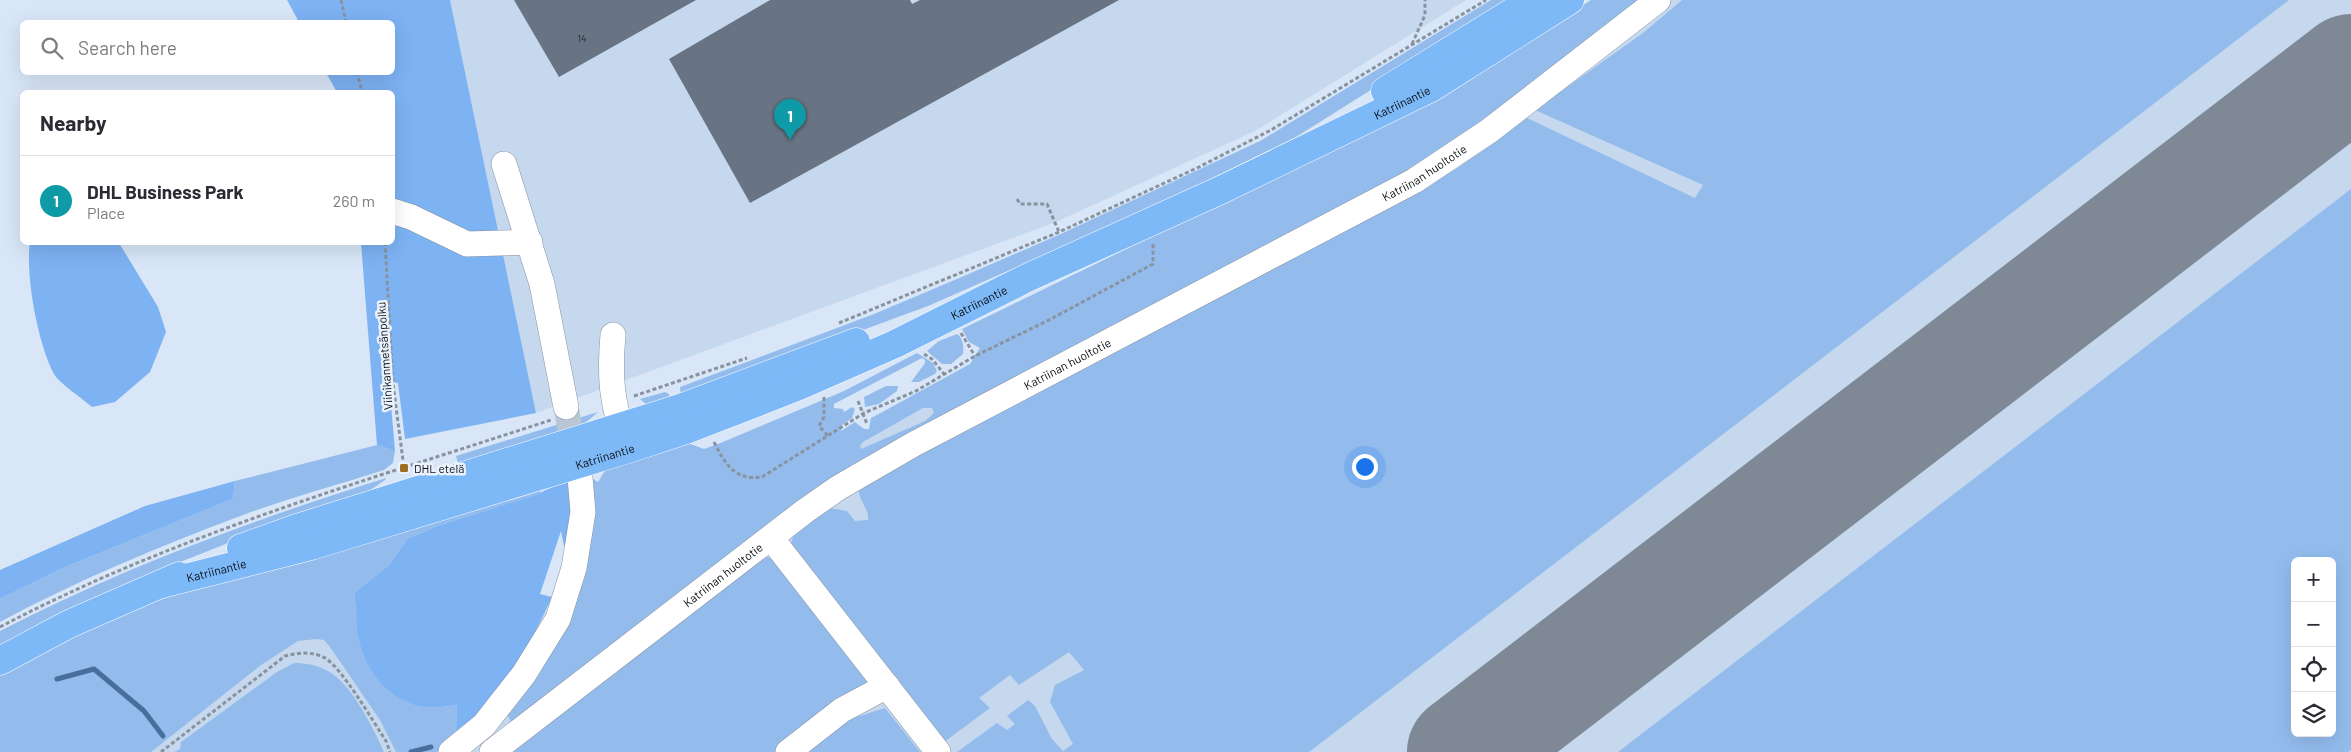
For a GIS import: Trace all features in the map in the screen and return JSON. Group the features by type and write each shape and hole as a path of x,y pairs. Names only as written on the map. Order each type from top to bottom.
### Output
{"main road":[{"name":"Katriinantie","path":"1224,189 1353,109 1416,74 1532,0"},
{"name":"Katriinantie","path":"0,661 69,624 162,584 311,546 621,426 686,430 799,386 895,344 1028,277 1224,189 1431,88 1570,0"}],"lane":[{"name":"Katriinan huoltotie","path":"492,752 838,488 875,465 1360,212 1414,181 1489,131 1658,0"},
{"path":"504,164 542,284 562,412"},
{"path":"395,212 468,244 530,242"},
{"path":"613,335 610,369 621,426"},
{"path":"450,752 484,725 496,711 524,674 558,619 574,568 581,521 582,497 580,477"},
{"path":"771,538 938,752"},
{"path":"788,752 842,710 887,686"}],"path":[{"path":"341,0 346,20"},
{"path":"1412,44 1425,15 1425,0"},
{"path":"834,325 1059,232 1199,167 1271,130 1479,2 1486,0"},
{"path":"358,75 362,90"},
{"path":"1017,199 1020,204 1047,204 1059,232"},
{"path":"712,439 728,468 750,479 762,477 864,413 916,391 975,356 1049,320 1153,264 1154,234"},
{"name":"Viinikanmetsänpolku","path":"385,245 394,384 404,468"},
{"path":"959,327 975,356"},
{"path":"916,349 932,359 944,374"},
{"path":"621,426 672,385 753,355"},
{"path":"824,396 824,416 819,426 828,436"},
{"path":"858,400 867,424"},
{"path":"0,627 41,605 176,546 253,516 404,468 562,412"},
{"path":"161,752 285,656 300,652 325,657 337,669 386,741 390,752"}],"shaded area":[{"path":"287,0 450,0 536,413 405,439 398,383 389,381 395,451 377,445 361,245 395,245 395,90 336,90 327,75 395,75 395,20 298,20"},
{"path":"450,0 1466,0 1255,131 1056,222 536,413"},
{"path":"1491,0 1514,0 1296,137 1149,209 928,306 681,397 680,387 874,314 964,276 1063,233 1260,141"},
{"path":"1591,0 1643,0 1505,107 1411,172 853,464 824,483 512,724 507,714 553,647 587,475 598,482 606,469 685,442 704,449 718,444 844,391 917,353 933,363 937,371 935,374 919,382 911,382 925,363 925,360 922,358 834,404 834,408 843,409 844,412 852,407 855,409 852,418 842,425 841,431 855,422 864,429 869,429 871,418 970,364 980,348 969,342 962,329 1159,233 1547,28","holes":["923,408 932,408 934,413 925,421 861,449 860,446 863,442"]},
{"path":"1629,0 2351,0 2351,752 128,752 315,612 620,612 918,400"},
{"path":"1682,0 2289,0 1309,752 957,752 997,723 1007,730 1015,724 1007,716 1028,700 1035,706 1052,739 1063,751 1073,744 1050,702 1055,685 1084,670 1069,652 1019,685 1010,675 979,698 990,708 940,745 791,549 794,535 798,529 829,508 847,511 855,521 868,520 867,511 859,494 859,485 1458,168 1525,117 1695,198 1703,185 1535,110 1643,33"},
{"path":"2351,189 2351,750 2348,752 1618,752"},
{"path":"30,245 120,245 158,307 166,332 150,372 115,402 92,407 54,374 38,328 31,290"},
{"path":"957,334 963,343 963,354 951,364 942,364 927,351 939,341"},
{"path":"886,386 898,386 897,391 879,404 865,407 864,397"},
{"path":"665,392 669,394 670,401 648,406 640,399"},
{"path":"598,412 584,424 550,441 513,452 458,463 456,456"},
{"path":"377,445 395,451 393,463 384,470 295,497 181,539 89,578 0,622 0,599 65,567 233,499 235,481"},
{"path":"386,478 356,500 261,530 165,568 101,595 0,645 0,631 94,586 238,528"},
{"path":"572,479 576,483 567,546 564,546 561,531 540,594 552,597 533,636 512,672 473,720 456,735 457,705 434,708 416,706 391,693 376,678 365,659 358,638 354,593 389,565 407,539 440,525 539,494"},
{"path":"235,481 233,499 65,567 0,599 0,570 145,506"},
{"path":"542,487 540,494 440,525 407,539 389,565 354,593 357,632 361,649 370,669 383,686 391,693 416,706 434,708 457,705 456,735 437,752 396,752 380,720 330,647 324,640 317,639 298,641 261,665 151,752 0,752 0,673 47,650 118,617 191,588"},
{"path":"764,556 774,559 869,681 776,752 512,752"},
{"path":"294,663 316,666 337,677 361,707 384,752 174,752 180,749 181,742 277,672"},
{"path":"885,708 920,752 807,752 850,719"}],"building":[{"path":"514,0 696,0 559,77"},
{"path":"770,0 910,0 912,4 920,0 1119,0 750,203 669,59"}],"waterway":[{"path":"57,679 94,669 144,711 163,736"},
{"path":"411,752 431,747"}],"runway":[{"path":"1464,752 2351,71"}],"tunnel":[{"path":"566,407 576,460"}],"place":[{"name":"DHL Business Park","path":"790,140"},
{"name":"DHL etelä","path":"404,468"}]}
